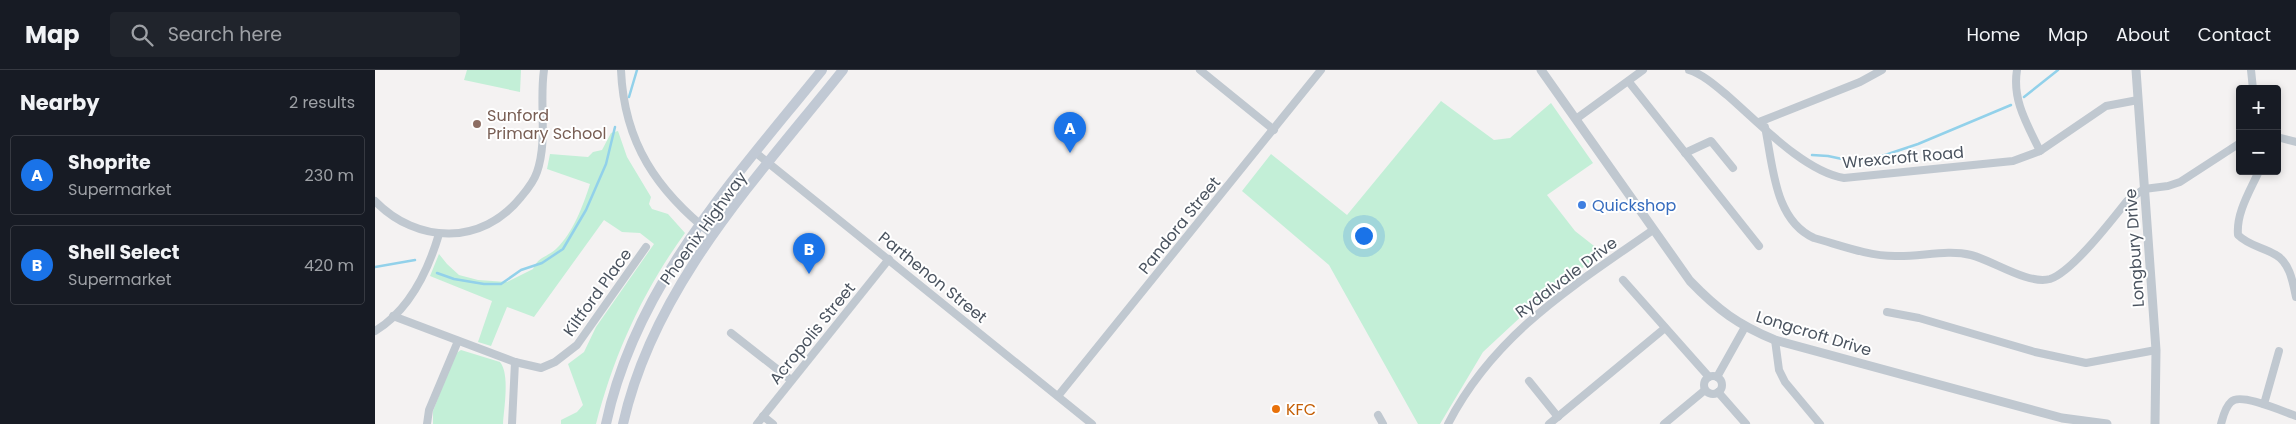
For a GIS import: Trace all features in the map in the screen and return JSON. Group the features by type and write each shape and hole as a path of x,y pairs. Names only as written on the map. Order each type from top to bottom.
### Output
{"main road":[{"name":"Phoenix Highway","path":"606,424 622,368 640,324 668,272 700,225 822,70"},
{"name":"Phoenix Highway","path":"623,424 638,372 650,341 679,284 713,235 843,70"}],"street":[{"path":"375,201 386,212 406,225 439,234 461,233 475,229 495,220 513,207 529,188 537,173 541,151 544,70"},
{"path":"621,70 623,94 633,137 653,174 676,203 713,235"},
{"path":"1200,70 1274,130"},
{"name":"Pandora Street","path":"1057,396 1321,70"},
{"name":"Longcroft Drive","path":"1541,70 1690,281 1708,300 1745,327 1775,340 2062,418 2107,424"},
{"path":"1575,119 1629,82 1642,70"},
{"name":"Wrexcroft Road","path":"1689,70 1707,80 1812,167 1833,176 1844,178 2013,161 2040,151 2106,106 2138,100"},
{"path":"1882,70 1860,82 1762,125 1783,205 1788,218 1796,228 1814,238 1880,255 1963,254 1981,258 2028,277 2049,279 2069,267 2127,201 2145,189 2168,186 2180,182 2236,146"},
{"path":"2017,70 2015,81 2020,108 2040,151"},
{"name":"Longbury Drive","path":"2136,70 2156,350 2155,424"},
{"path":"2251,70 2253,85"},
{"path":"1629,82 1676,143 1710,181 1759,246"},
{"path":"2281,138 2296,142"},
{"path":"1685,153 1711,141 1733,168"},
{"name":"Parthenon Street","path":"756,152 1093,424"},
{"path":"2257,175 2240,212 2238,235 2246,243 2277,256 2282,261 2291,277 2296,297"},
{"name":"Rydalvale Drive","path":"1448,424 1476,377 1502,346 1526,323 1577,282 1653,230"},
{"path":"375,331 393,316 416,290 430,263 439,234"},
{"name":"Kiltford Place","path":"393,316 515,362 541,368 555,362 577,345 646,247"},
{"name":"Acropolis Street","path":"757,424 889,259"},
{"path":"1623,280 1665,328 1722,384 1719,392"},
{"path":"1887,312 1919,318 2035,352 2086,363 2156,350"},
{"path":"1705,390 1704,384 1713,377 1745,327"},
{"path":"1549,424 1665,328"},
{"path":"731,333 791,380"},
{"path":"1775,340 1779,370 1785,382 1820,424"},
{"path":"427,424 429,410 458,341"},
{"path":"2264,404 2279,351"},
{"path":"512,424 515,362"},
{"path":"1529,380 1559,417"},
{"path":"1705,390 1713,394 1719,392"},
{"path":"1664,424 1705,390"},
{"path":"1719,392 1746,424"},
{"path":"2221,424 2232,400 2245,400 2264,404 2296,416"},
{"path":"1379,415 1383,424"},
{"path":"763,416 773,424"}],"green space":[{"path":"467,70 521,70 520,92 464,80"},
{"path":"1441,101 1494,140 1510,138 1551,103 1593,163 1547,195 1575,231 1603,253 1541,298 1483,352 1440,424 1418,424 1329,265 1242,191 1271,154 1347,215"},
{"path":"618,131 627,157 651,197 649,204 652,209 668,214 685,233 656,277 631,324 603,398 596,424 561,424 561,420 577,412 583,405 568,364 584,352 596,327 654,244 640,233 622,232 604,220 534,317 507,307 491,346 478,342 492,301 430,276 439,254 459,275 478,280 507,282 533,269 537,262 562,243 581,210 590,184 547,169 550,154 588,157 593,152 602,150 611,133"},
{"path":"461,350 500,362 503,367 506,383 503,424 433,424 433,411 455,354"}],"waterway":[{"path":"629,97 637,70"},
{"path":"2024,97 2058,70"},
{"path":"1812,155 1828,156 1861,163 1918,144 2011,105"},
{"path":"437,273 454,279 484,284 501,284 521,270 542,263 563,249 586,210 606,164 615,127"},
{"path":"375,267 415,260"}],"place":[{"name":"Sunford Primary School","path":"477,124"},
{"name":"Shoprite","path":"1070,153"},
{"name":"Quickshop","path":"1582,205"},
{"name":"Shell Select","path":"809,274"},
{"name":"KFC","path":"1276,409"}]}
